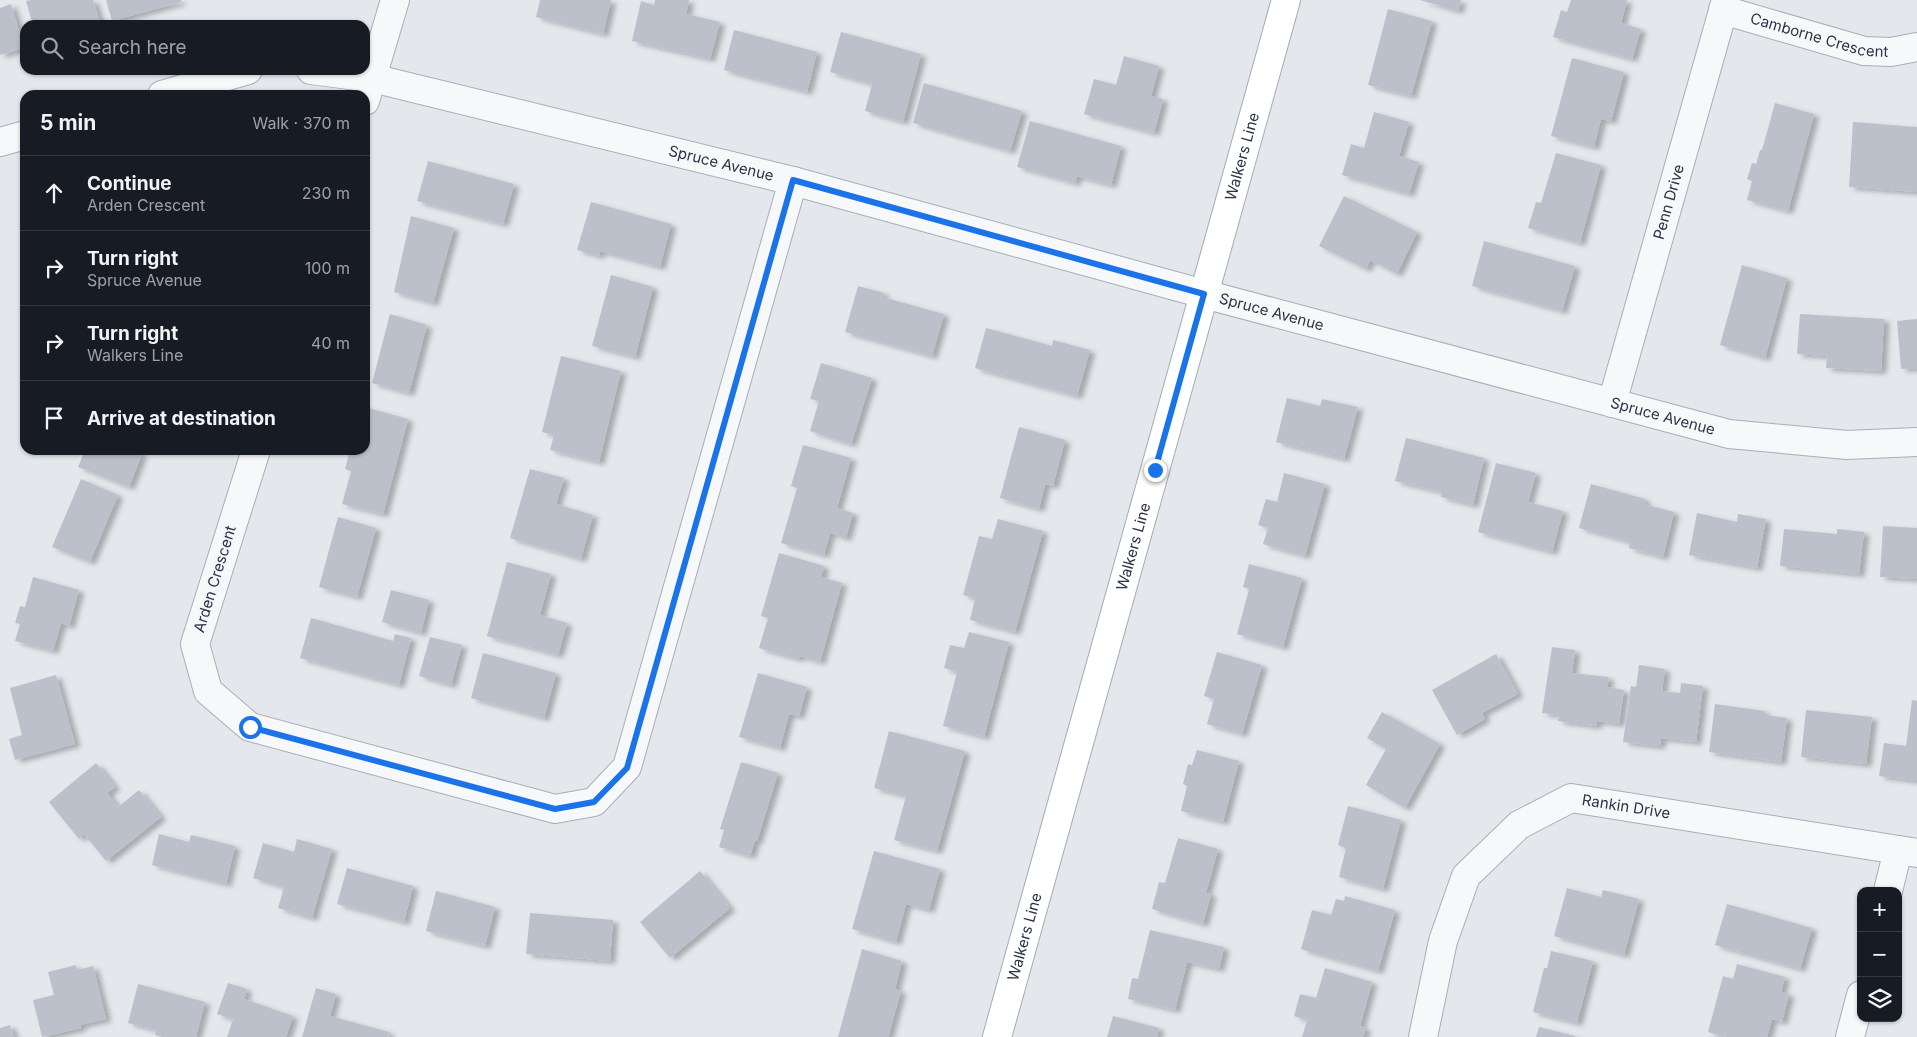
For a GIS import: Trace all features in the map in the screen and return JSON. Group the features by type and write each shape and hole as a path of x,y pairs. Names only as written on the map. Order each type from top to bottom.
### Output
{"main road":[{"name":"Walkers Line","path":"997,1037 1286,0"}],"street":[{"path":"369,90 395,0"},
{"name":"Camborne Crescent","path":"1725,5 1864,51 1891,52 1917,47"},
{"name":"Penn Drive","path":"1612,403 1725,5"},
{"path":"179,90 231,75"},
{"name":"Spruce Avenue","path":"326,75 369,90"},
{"name":"Spruce Avenue","path":"370,90 793,180 1204,294 1729,434 1847,445 1917,442"},
{"path":"0,142 20,136"},
{"name":"Arden Crescent","path":"254,455 195,644 208,691 250,727 555,809 594,802 627,768 793,180"},
{"name":"Rankin Drive","path":"1423,1037 1443,940 1466,876 1519,824 1571,798 1908,852"},
{"path":"1890,887 1908,852"},
{"path":"1850,1037 1857,1010"}],"building":[{"path":"93,0 99,20 32,20 26,1"},
{"path":"106,0 181,0 181,2 112,20"},
{"path":"540,0 611,0 603,34 536,17"},
{"path":"655,0 689,0 686,14 720,22 710,59 632,41 641,1 654,5"},
{"path":"1420,0 1461,0 1458,11"},
{"path":"1571,0 1627,0 1621,23 1641,29 1632,59 1553,37 1561,10 1567,12"},
{"path":"11,4 20,34 20,49 0,55 0,8"},
{"path":"1388,9 1432,21 1411,96 1368,85"},
{"path":"734,30 817,52 807,92 724,70"},
{"path":"841,32 921,54 903,122 865,111 872,84 830,72"},
{"path":"1124,56 1159,66 1151,96 1163,99 1154,133 1084,114 1094,79 1116,85"},
{"path":"1572,58 1624,72 1611,121 1601,119 1594,147 1551,136"},
{"path":"924,83 1022,111 1010,151 913,123"},
{"path":"1775,103 1814,114 1788,211 1747,200 1752,181 1747,179 1752,163 1756,164 1760,150 1762,150"},
{"path":"1374,112 1409,122 1399,156 1419,162 1409,194 1342,175 1351,144 1364,148"},
{"path":"1030,121 1121,146 1111,185 1077,176 1075,183 1017,167"},
{"path":"1853,122 1917,127 1917,192 1849,187"},
{"path":"1556,153 1601,165 1580,243 1528,228 1536,202 1541,203"},
{"path":"428,161 514,184 503,224 417,201"},
{"path":"1344,196 1417,232 1397,274 1370,260 1366,269 1319,246"},
{"path":"591,202 671,224 660,267 600,251 599,256 577,250"},
{"path":"411,216 454,228 433,303 394,292"},
{"path":"1484,241 1575,266 1562,311 1472,286"},
{"path":"1742,265 1787,278 1765,358 1720,345"},
{"path":"611,275 653,287 635,357 592,346"},
{"path":"858,286 884,293 882,297 944,314 932,356 845,332"},
{"path":"390,314 427,325 409,393 372,383"},
{"path":"1800,314 1884,319 1881,371 1826,368 1827,356 1797,354"},
{"path":"1917,319 1917,368 1901,369 1897,321"},
{"path":"986,328 1052,346 1053,340 1090,350 1077,396 975,368"},
{"path":"561,356 621,371 599,462 550,450 554,435 542,432"},
{"path":"821,363 872,378 851,444 810,431 819,401 810,399"},
{"path":"1287,398 1320,406 1322,399 1358,407 1344,459 1276,442"},
{"path":"370,408 408,419 383,514 342,504 351,471 345,469 349,455 370,455"},
{"path":"1019,427 1065,440 1053,486 1045,484 1039,509 1000,498"},
{"path":"1406,438 1484,458 1473,505 1441,497 1442,492 1395,481"},
{"path":"803,445 851,458 837,508 853,513 846,538 830,533 824,555 781,543 797,488 791,486"},
{"path":"83,455 142,455 129,487 78,467"},
{"path":"1496,463 1536,473 1528,502 1563,511 1552,552 1478,532"},
{"path":"530,469 564,478 556,504 593,515 581,559 510,538"},
{"path":"1284,473 1325,484 1305,556 1263,544 1268,528 1258,525 1266,499 1277,502"},
{"path":"81,479 118,495 90,562 52,547"},
{"path":"1591,484 1645,499 1644,504 1674,512 1663,557 1629,548 1630,542 1579,528"},
{"path":"1697,513 1737,522 1738,514 1766,519 1757,568 1689,555"},
{"path":"338,517 376,528 357,597 319,587"},
{"path":"998,519 1043,531 1015,632 970,620 975,598 963,595 979,536 992,539"},
{"path":"1883,526 1917,528 1917,579 1880,577"},
{"path":"1784,529 1837,534 1837,529 1864,532 1859,574 1780,566"},
{"path":"779,553 824,566 821,577 842,583 820,662 800,656 798,659 759,648 768,618 761,616"},
{"path":"507,562 551,574 540,615 567,623 558,655 487,636"},
{"path":"1249,564 1302,578 1283,647 1237,634 1249,589 1243,587"},
{"path":"33,577 79,590 69,626 61,623 53,651 15,641 20,624 15,623 20,606 25,607"},
{"path":"391,590 429,600 421,633 382,622"},
{"path":"311,618 393,641 395,634 411,638 399,685 300,658"},
{"path":"969,632 1009,642 984,737 943,726 957,672 944,668 950,645 964,648"},
{"path":"430,637 462,645 451,685 419,676"},
{"path":"1552,647 1575,650 1572,673 1609,677 1607,687 1624,690 1619,724 1597,721 1596,726 1558,721 1559,715 1542,713"},
{"path":"1217,652 1262,665 1242,734 1207,724 1214,699 1204,696"},
{"path":"483,653 556,673 544,718 471,698"},
{"path":"1496,654 1518,694 1482,713 1485,719 1457,735 1432,690"},
{"path":"1639,665 1665,669 1662,691 1680,693 1681,683 1703,686 1696,742 1661,738 1660,746 1623,742 1631,686 1636,687"},
{"path":"758,673 807,687 799,716 789,714 780,748 739,737"},
{"path":"56,675 75,744 15,760 9,739 22,735 10,688"},
{"path":"1912,700 1917,701 1917,781 1879,776 1884,743 1906,746"},
{"path":"1715,704 1765,711 1765,715 1787,718 1781,762 1709,752"},
{"path":"1806,710 1872,717 1866,764 1801,757"},
{"path":"1382,712 1440,744 1405,808 1366,785 1386,749 1367,738"},
{"path":"889,731 965,751 937,851 894,840 906,796 874,788"},
{"path":"1197,750 1239,761 1223,822 1181,811 1187,786 1183,784 1188,764 1192,765"},
{"path":"741,762 778,773 757,841 755,840 750,856 719,847 724,830 720,829"},
{"path":"96,763 115,787 107,793 118,807 139,790 161,817 106,861 84,834 79,839 49,802"},
{"path":"1348,806 1401,820 1383,889 1339,877 1346,848 1338,845"},
{"path":"159,834 189,842 191,835 235,846 226,884 152,865"},
{"path":"1178,838 1218,849 1206,893 1211,894 1203,924 1152,909 1159,882 1165,883"},
{"path":"297,839 332,849 312,918 278,908 284,887 253,878 263,843 294,852"},
{"path":"874,851 940,869 929,910 906,904 896,942 852,929"},
{"path":"347,868 413,886 404,922 337,904"},
{"path":"700,871 730,908 670,958 640,922"},
{"path":"1567,888 1601,897 1603,890 1639,899 1624,955 1554,936"},
{"path":"436,891 495,907 485,946 426,931"},
{"path":"1345,896 1395,910 1378,971 1301,949 1312,910 1331,915 1336,899 1344,901"},
{"path":"1727,904 1812,928 1800,969 1715,945"},
{"path":"530,913 613,920 610,961 526,954"},
{"path":"1150,930 1224,947 1219,969 1187,962 1175,1010 1128,999 1132,978 1138,979"},
{"path":"862,949 902,961 895,989 901,991 888,1037 838,1037"},
{"path":"1551,951 1593,961 1577,1023 1533,1012 1544,968 1547,968"},
{"path":"1737,964 1785,977 1781,992 1789,994 1782,1022 1772,1019 1767,1037 1727,1037 1708,1032 1723,976 1733,979"},
{"path":"76,965 77,970 93,966 106,1019 80,1025 81,1028 42,1037 33,1000 54,995 48,972"},
{"path":"1325,968 1372,982 1360,1026 1366,1028 1363,1037 1302,1037 1307,1020 1294,1016 1300,994 1316,998"},
{"path":"228,983 247,989 244,999 293,1016 286,1037 227,1037 233,1019 217,1014"},
{"path":"138,984 205,1002 196,1037 162,1037 155,1035 156,1030 128,1023"},
{"path":"316,988 336,994 330,1016 389,1032 388,1037 302,1037"},
{"path":"1113,1016 1159,1028 1157,1037 1107,1037"},
{"path":"10,1025 14,1037 0,1037 0,1028"},
{"path":"1539,1027 1575,1036 1575,1037 1536,1037"}],"route":[{"path":"250,727 555,809 594,802 627,768 793,180 1204,294 1155,470"}]}
